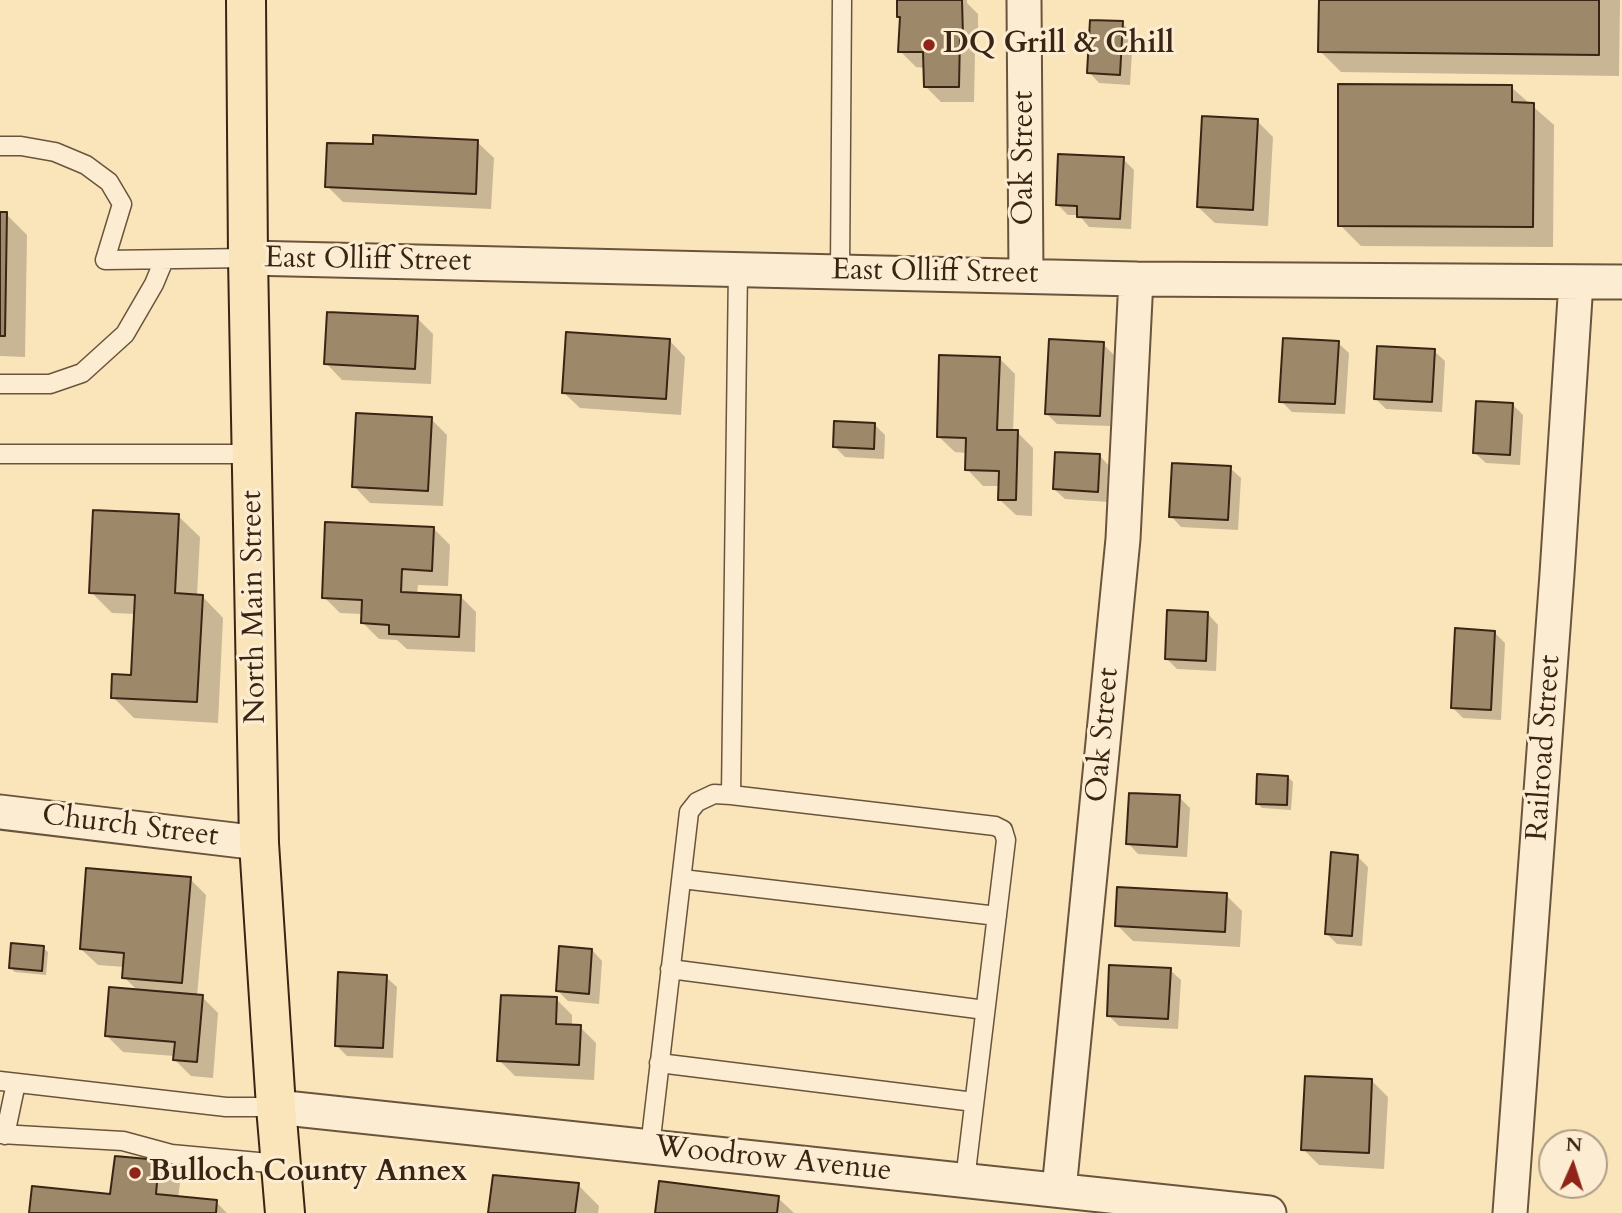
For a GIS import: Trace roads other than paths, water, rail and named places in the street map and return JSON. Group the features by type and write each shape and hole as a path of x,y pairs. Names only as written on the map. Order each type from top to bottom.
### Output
{"main road":[{"name":"North Main Street","path":"246,0 259,843 285,1213"}],"street":[{"name":"Oak Street","path":"1024,0 1026,275"},
{"name":"East Olliff Street","path":"248,258 1136,279 1622,282"},
{"name":"Oak Street","path":"1059,1190 1123,539 1136,279"},
{"name":"Railroad Street","path":"1510,1213 1576,282"},
{"name":"Church Street","path":"0,812 259,843"},
{"name":"Woodrow Avenue","path":"276,1107 1059,1190 1122,1205 1269,1213"}],"lane":[{"path":"840,271 842,0"},
{"path":"0,146 21,146 55,152 86,165 109,182 122,204 105,260 248,258"},
{"path":"0,384 50,384 82,373 125,334 154,284 164,260"},
{"path":"732,795 738,269"},
{"path":"0,454 252,454"},
{"path":"650,1147 689,811 697,802 714,794 732,795 995,825 1003,830 1006,840 965,1180"},
{"path":"682,879 997,916"},
{"path":"670,969 985,1010"},
{"path":"659,1063 974,1102"},
{"path":"276,1107 226,1107 8,1082 3,1135 123,1141 171,1154 280,1164"}],"place":[{"name":"DQ Grill & Chill","path":"929,45"},
{"name":"Bulloch County Annex","path":"135,1173"}]}
